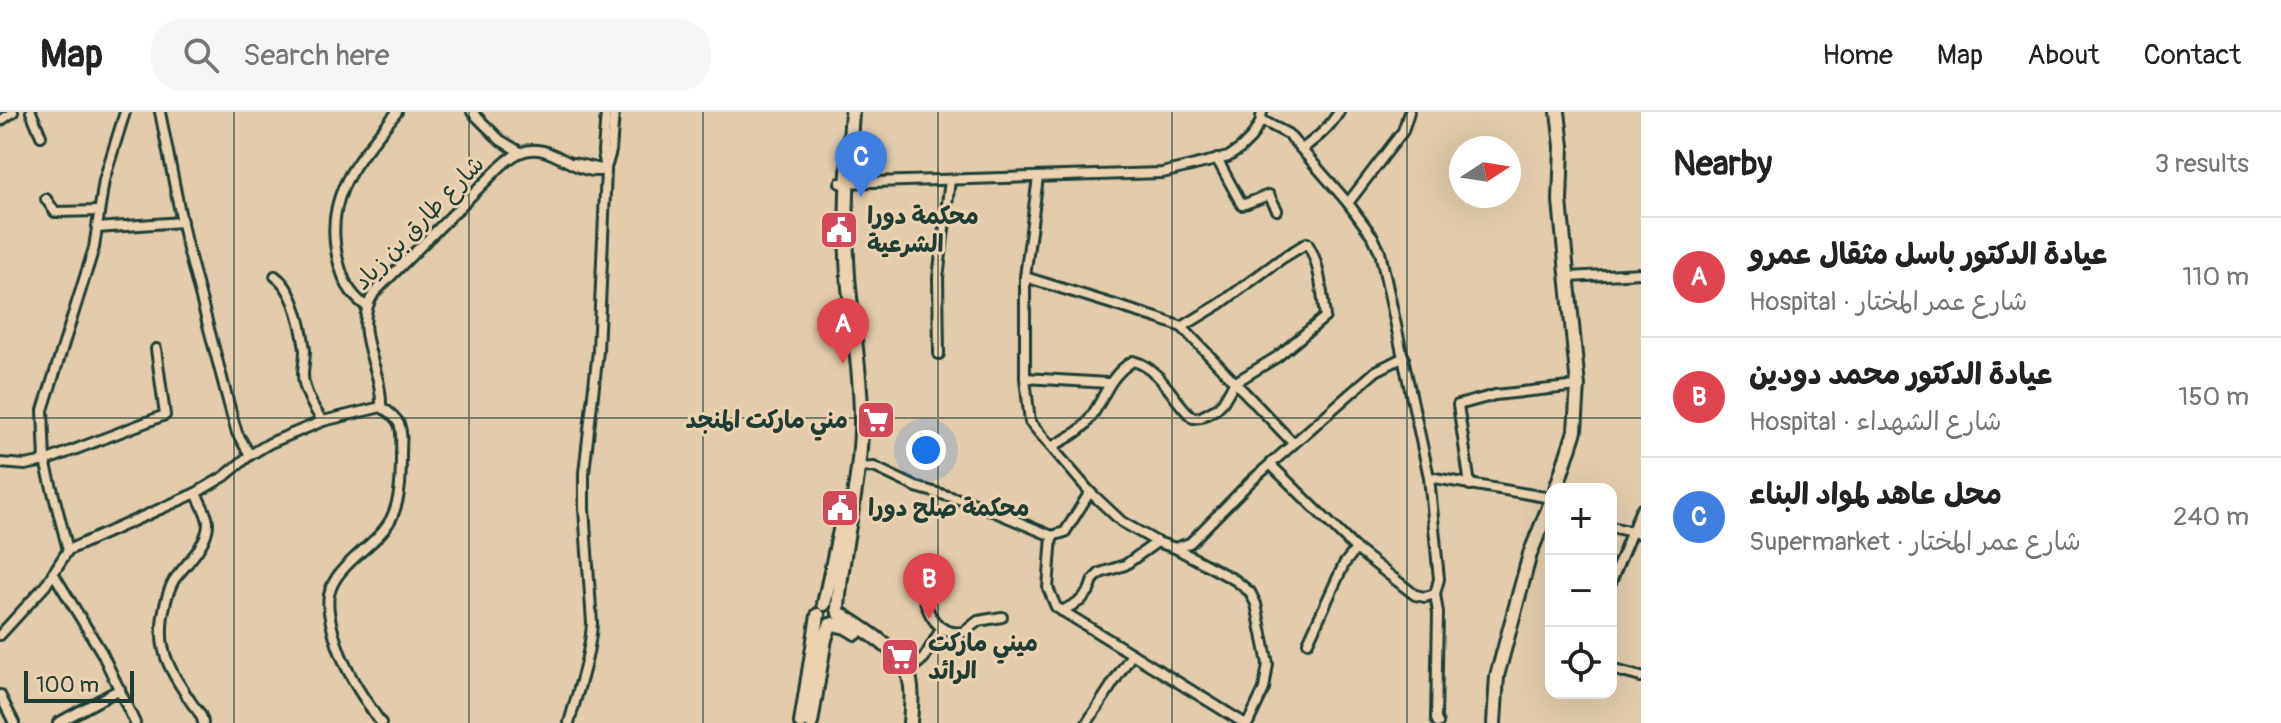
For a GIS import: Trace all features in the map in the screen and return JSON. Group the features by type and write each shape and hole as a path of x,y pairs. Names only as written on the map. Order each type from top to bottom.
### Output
{"main road":[{"path":"811,723 825,639 835,618 858,468 861,393 846,246 845,112"},
{"path":"801,723 821,610 840,535 854,436 854,389 839,245 852,112"},
{"path":"1558,112 1562,146 1560,201 1578,386 1575,431 1558,483"},
{"path":"1494,723 1497,676 1530,554 1545,515"},
{"path":"821,610 833,605 835,618 888,657 899,672 903,683 903,723"},
{"path":"821,610 820,621 835,618 887,648 900,660 908,672 910,723"}],"street":[{"path":"0,121 13,112"},
{"path":"31,112 41,136"},
{"path":"68,550 45,461 44,403 84,285 94,248 104,180 125,112"},
{"path":"160,112 182,222 232,416 237,433 250,455"},
{"path":"366,306 353,297 340,270 333,230 335,212 338,196 349,177 397,112"},
{"path":"472,112 500,140 520,152"},
{"path":"569,723 585,665 592,623 584,473 598,351 606,112"},
{"path":"606,170 614,112"},
{"path":"1302,149 1321,135 1339,112"},
{"path":"1348,203 1403,131 1409,112"},
{"path":"844,184 1162,173 1228,157 1251,138 1261,116 1288,134 1348,203 1380,252 1429,477 1439,579 1435,594 1438,613 1438,723"},
{"name":"شارع طارق بن زياد","path":"381,407 381,390 367,343 364,320 366,306 374,293 501,166 520,152 539,150 589,168"},
{"path":"589,168 603,152"},
{"path":"1217,159 1242,205 1269,195 1277,210"},
{"path":"589,168 606,170"},
{"path":"589,168 605,195"},
{"path":"1038,177 1025,277 1025,378 1030,422 1090,492 1122,522 1235,580 1250,592 1256,604 1268,664 1264,689 1246,723 1056,607 1048,588 1052,536"},
{"path":"939,354 938,278 950,180"},
{"path":"46,199 55,212 99,211"},
{"path":"97,228 182,222"},
{"path":"1053,446 1075,435 1086,424 1108,383 1128,364 1137,362 1152,370 1189,416 1205,415 1219,406 1234,383 1277,357 1325,317 1317,268 1307,243 1182,327"},
{"path":"1569,277 1641,273"},
{"path":"275,276 290,294 304,348 304,382 313,409 323,421"},
{"path":"1025,277 1182,327 1293,443"},
{"path":"0,463 25,465 45,461 165,415 156,349"},
{"path":"1175,548 1190,543 1250,482 1376,371 1404,357"},
{"path":"1025,378 1108,383"},
{"path":"1470,485 1458,405 1495,395 1578,386"},
{"path":"0,635 29,605 68,550 196,493 270,443 323,421 381,407 395,416 400,425 401,485 397,503 382,533 334,580 328,599 330,618 346,670 381,723"},
{"path":"1271,465 1356,549 1415,595 1425,597 1435,594"},
{"path":"858,468 874,467 916,487 976,504 1052,536 1065,532 1090,492"},
{"path":"1429,477 1545,499"},
{"path":"196,493 208,521 206,532 195,554 172,583 162,627 164,655 203,723"},
{"path":"1617,570 1636,533 1641,509"},
{"path":"1062,611 1080,601 1100,573 1125,565 1157,542"},
{"path":"1308,642 1344,564 1356,549"},
{"path":"53,573 102,653 135,723"},
{"path":"931,587 923,590 925,603 941,629 950,633 964,632 981,620 1002,617"},
{"path":"908,672 924,658 941,629"},
{"path":"1087,723 1132,654"},
{"path":"1617,671 1641,677"},
{"path":"65,721 120,689"},
{"path":"0,695 14,723"}],"place":[{"name":"محل عاهد لمواد البناء","path":"861,197"},
{"name":"محكمة دورا الشرعية","path":"839,230"},
{"name":"عيادة الدكتور باسل مثقال عمرو","path":"843,364"},
{"name":"مني ماركت المنجد","path":"876,420"},
{"name":"محكمة صلح دورا","path":"840,508"},
{"name":"عيادة الدكتور محمد دودين","path":"929,619"},
{"name":"ميني ماركت الرائد","path":"900,657"}]}
